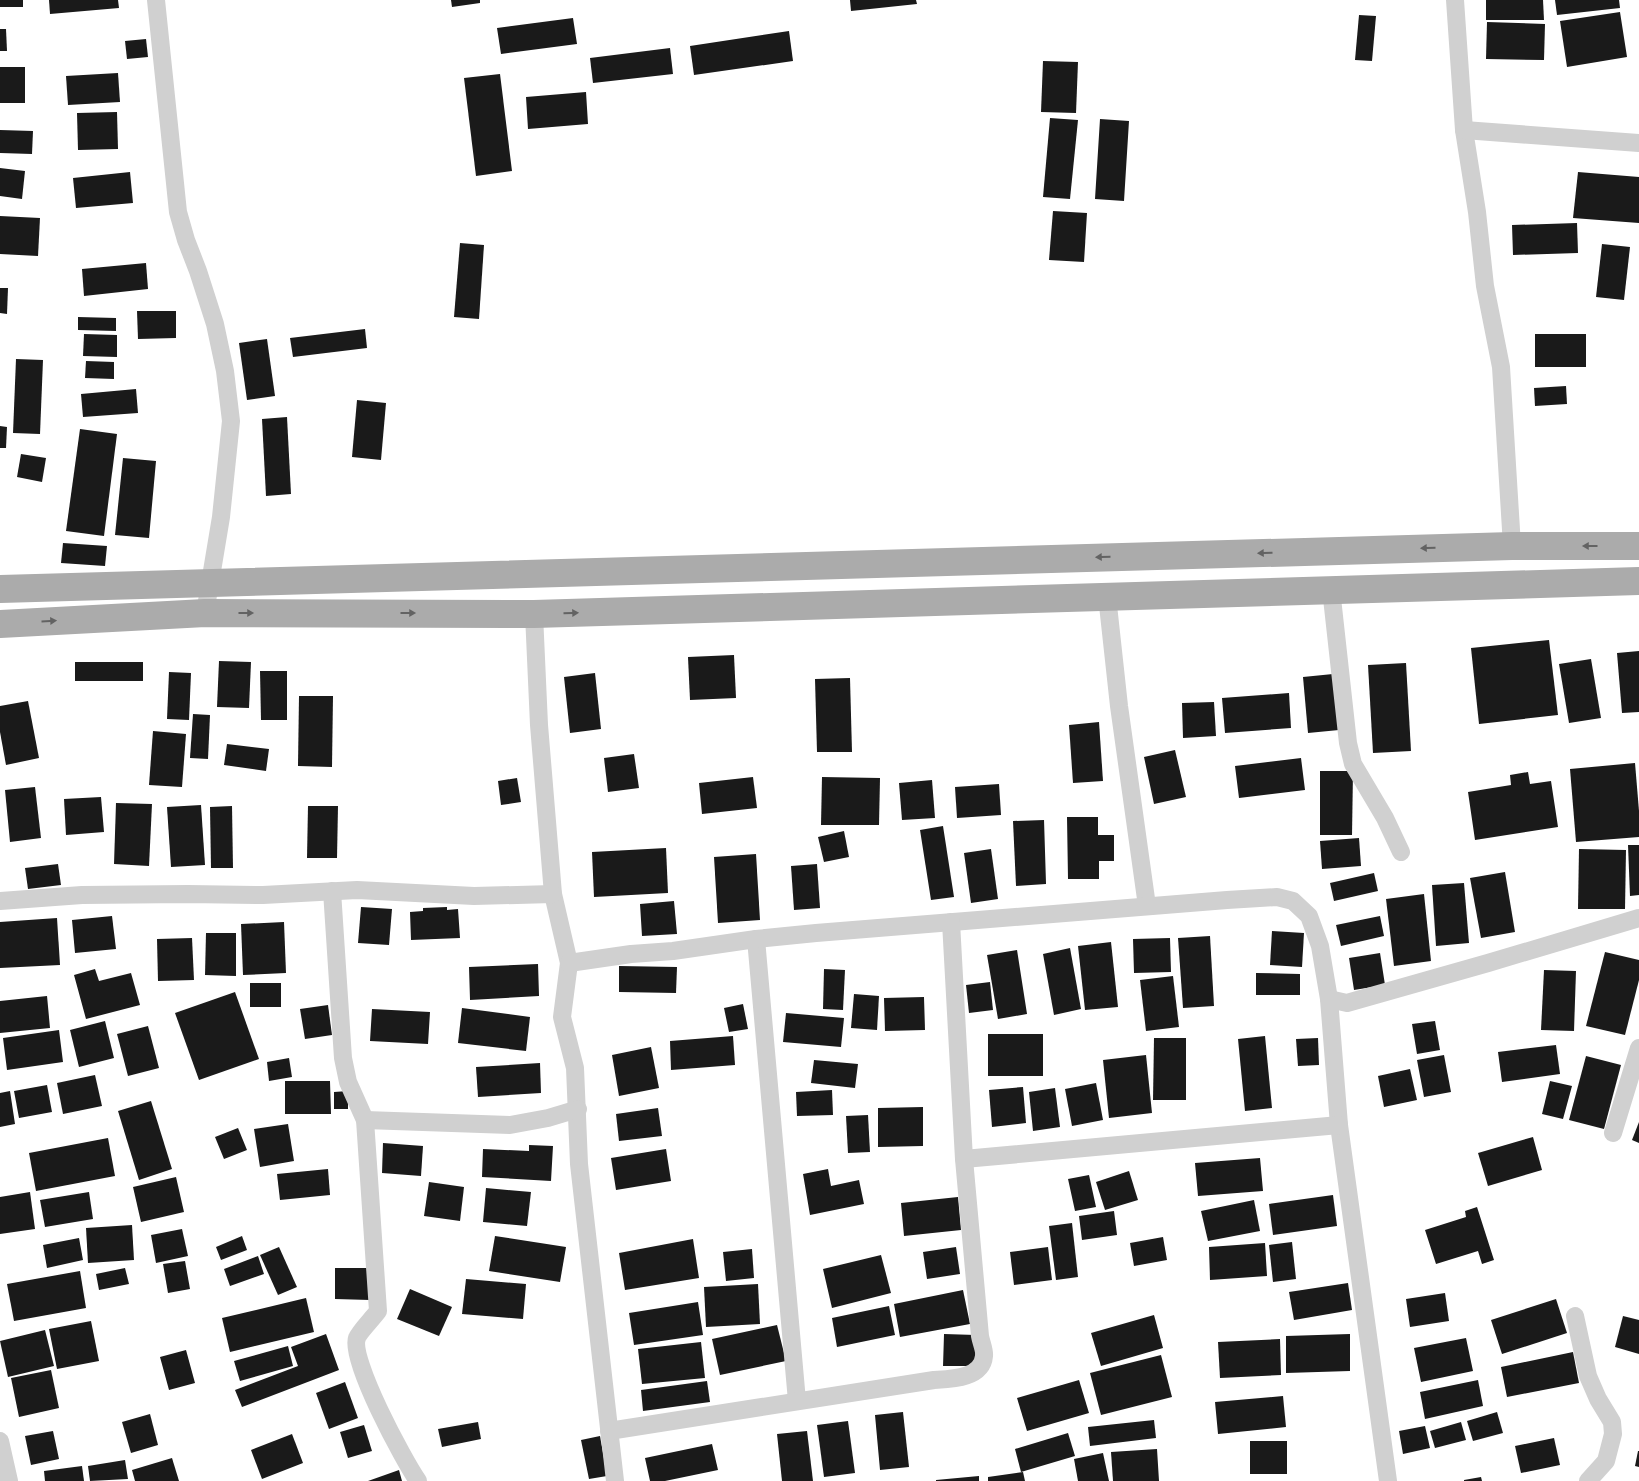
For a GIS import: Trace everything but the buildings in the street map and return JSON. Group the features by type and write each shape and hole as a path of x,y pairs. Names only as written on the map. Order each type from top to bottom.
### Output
{"main road":[{"path":"0,589 1512,546 1639,546"},
{"path":"0,624 204,613 534,614 1639,581"}],"street":[{"path":"156,0 178,212 215,324 225,371 231,421 223,499 211,582 204,613"},
{"path":"1455,0 1464,130 1477,212 1485,286 1501,367 1512,546"},
{"path":"1464,130 1639,144"},
{"path":"1331,590 1348,743 1353,764 1386,818 1401,852"},
{"path":"1107,596 1119,706 1147,906"},
{"path":"534,614 539,725 553,894 569,963 562,1017 576,1068 579,1164 615,1481"},
{"path":"0,901 82,896 263,894 357,890 474,896 553,894"},
{"path":"332,891 343,1058 348,1082 365,1120 378,1311 357,1338 356,1353 377,1406 418,1481"},
{"path":"569,963 756,939 951,922 1277,897 1293,901 1309,916 1320,946 1328,999 1339,1125 1388,1481"},
{"path":"1328,999 1347,1003 1639,918"},
{"path":"609,1431 934,1380 964,1377 978,1369 984,1357 980,1336 964,1159 951,922"},
{"path":"756,939 797,1401"},
{"path":"1613,1133 1639,1048"},
{"path":"365,1120 510,1125 548,1118 578,1109"},
{"path":"964,1159 1339,1125"},
{"path":"1575,1316 1588,1376 1612,1422 1610,1448 1606,1461 1588,1481"},
{"path":"0,1441 9,1481"}]}
